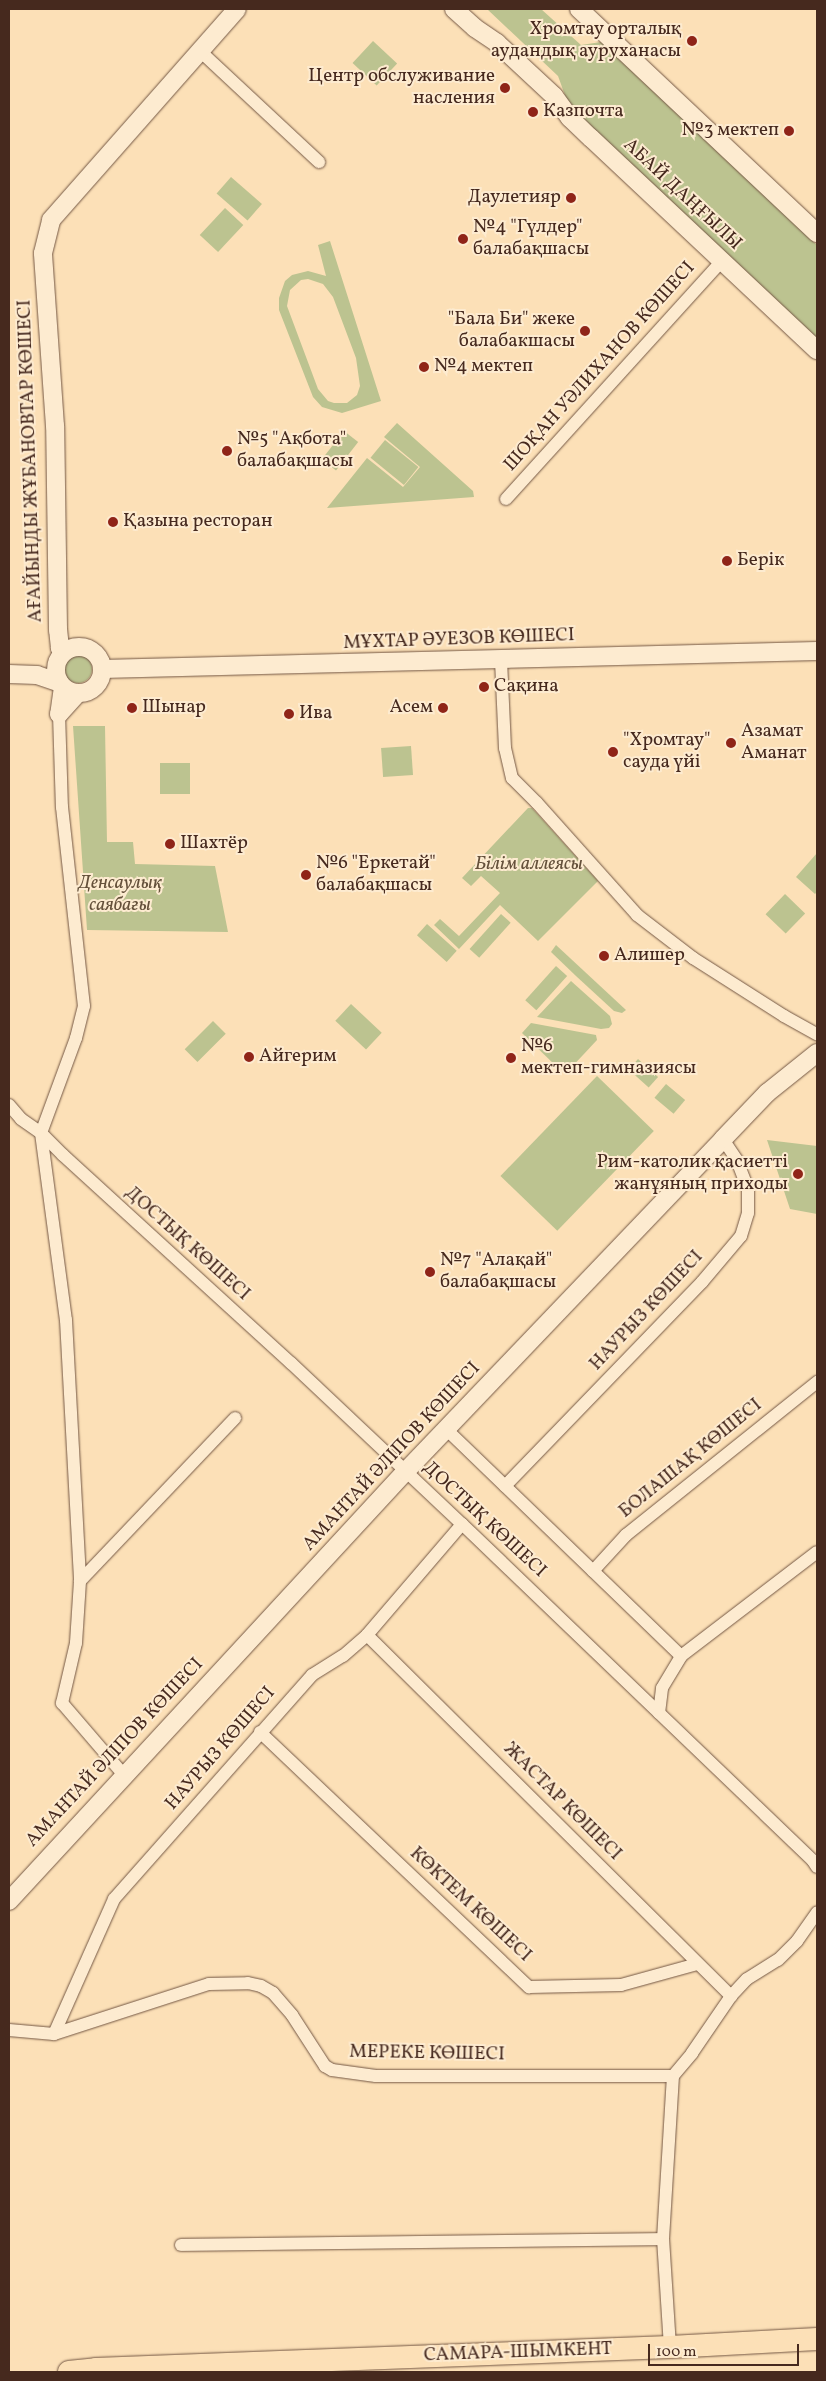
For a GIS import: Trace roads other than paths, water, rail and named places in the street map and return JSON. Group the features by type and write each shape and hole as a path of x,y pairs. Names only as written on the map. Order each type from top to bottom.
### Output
{"highway":[{"name":"САМАРА-ШЫМКЕНТ","path":"69,2372 212,2364 670,2347 817,2339"}],"street":[{"name":"АҒАЙЫНДЫ ЖҰБАНОВТАР КӨШЕСІ","path":"64,676 58,630 55,426 43,253 50,220 238,9"},
{"name":"АБАЙ ДАҢҒЫЛЫ","path":"454,9 475,28 497,43 554,96 570,118 817,350"},
{"path":"580,9 817,233"},
{"path":"200,52 319,162"},
{"name":"ШОҚАН УӘЛИХАНОВ КӨШЕСІ","path":"506,499 722,260"},
{"path":"9,674 64,676 93,688 101,677 102,669 95,653 87,648 77,647 64,676 59,714 62,807 84,1006 76,1038 42,1133 66,1320 80,1581 76,1643 62,1703 124,1775"},
{"name":"МҰХТАР ӘУЕЗОВ КӨШЕСІ","path":"102,669 817,651"},
{"path":"501,660 505,748 512,778 537,803 637,915 693,958 784,1016 817,1034"},
{"name":"АМАНТАЙ ӘЛІПОВ КӨШЕСІ","path":"9,1901 406,1471 722,1139 767,1093 817,1053"},
{"name":"ДОСТЫҚ КӨШЕСІ","path":"9,1105 22,1119 42,1133 63,1155 406,1471 816,1862"},
{"name":"НАУРЫЗ КӨШЕСІ","path":"505,1486 702,1282 741,1236 748,1213 748,1189 737,1160 722,1139"},
{"name":"БОЛАШАҚ КӨШЕСІ","path":"593,1571 626,1535 817,1382"},
{"path":"80,1581 235,1418"},
{"path":"446,1429 681,1656"},
{"name":"НАУРЫЗ КӨШЕСІ","path":"54,2034 114,1899 312,1675 343,1656 367,1635 462,1524"},
{"path":"659,1713 662,1688 681,1656 817,1552"},
{"name":"ЖАСТАР КӨШЕСІ","path":"367,1635 731,1996"},
{"name":"КӨКТЕМ КӨШЕСІ","path":"260,1732 529,1987 621,1985 698,1964"},
{"path":"670,2347 663,2239 673,2076 692,2053 731,1996 747,1979 778,1960 797,1941 817,1912"},
{"name":"МЕРЕКЕ КӨШЕСІ","path":"9,2030 54,2034 209,1984 248,1983 261,1986 272,1993 292,2015 326,2066 332,2070 376,2076 673,2076"},
{"path":"180,2246 663,2239"}],"place":[{"name":"Хромтау орталық аудандық ауруханасы","path":"692,41"},
{"name":"Центр обслуживание насления","path":"505,88"},
{"name":"Казпочта","path":"533,112"},
{"name":"№3 мектеп","path":"789,131"},
{"name":"Даулетияр","path":"571,198"},
{"name":"№4 \"Гүлдер\" балабақшасы","path":"463,239"},
{"name":"\"Бала Би\" жеке балабакшасы","path":"585,331"},
{"name":"№4 мектеп","path":"424,367"},
{"name":"№5 \"Ақбота\" балабақшасы","path":"227,451"},
{"name":"Қазына ресторан","path":"113,522"},
{"name":"Берік","path":"727,561"},
{"name":"Сақина","path":"484,687"},
{"name":"Шынар","path":"132,708"},
{"name":"Асем","path":"443,708"},
{"name":"Ива","path":"289,714"},
{"name":"Азамат Аманат","path":"731,743"},
{"name":"\"Хромтау\" сауда үйі","path":"613,752"},
{"name":"Шахтёр","path":"170,844"},
{"name":"№6 \"Еркетай\" балабақшасы","path":"306,875"},
{"name":"Алишер","path":"604,956"},
{"name":"Айгерим","path":"249,1057"},
{"name":"№6 мектеп-гимназиясы","path":"511,1058"},
{"name":"Рим-католик қасиетті жанұяның приходы","path":"798,1174"},
{"name":"№7 \"Алақай\" балабақшасы","path":"430,1272"}],"park label":[{"name":"Білім аллеясы","path":"529,865"},
{"name":"Денсаулық саябағы","path":"120,895"}]}
